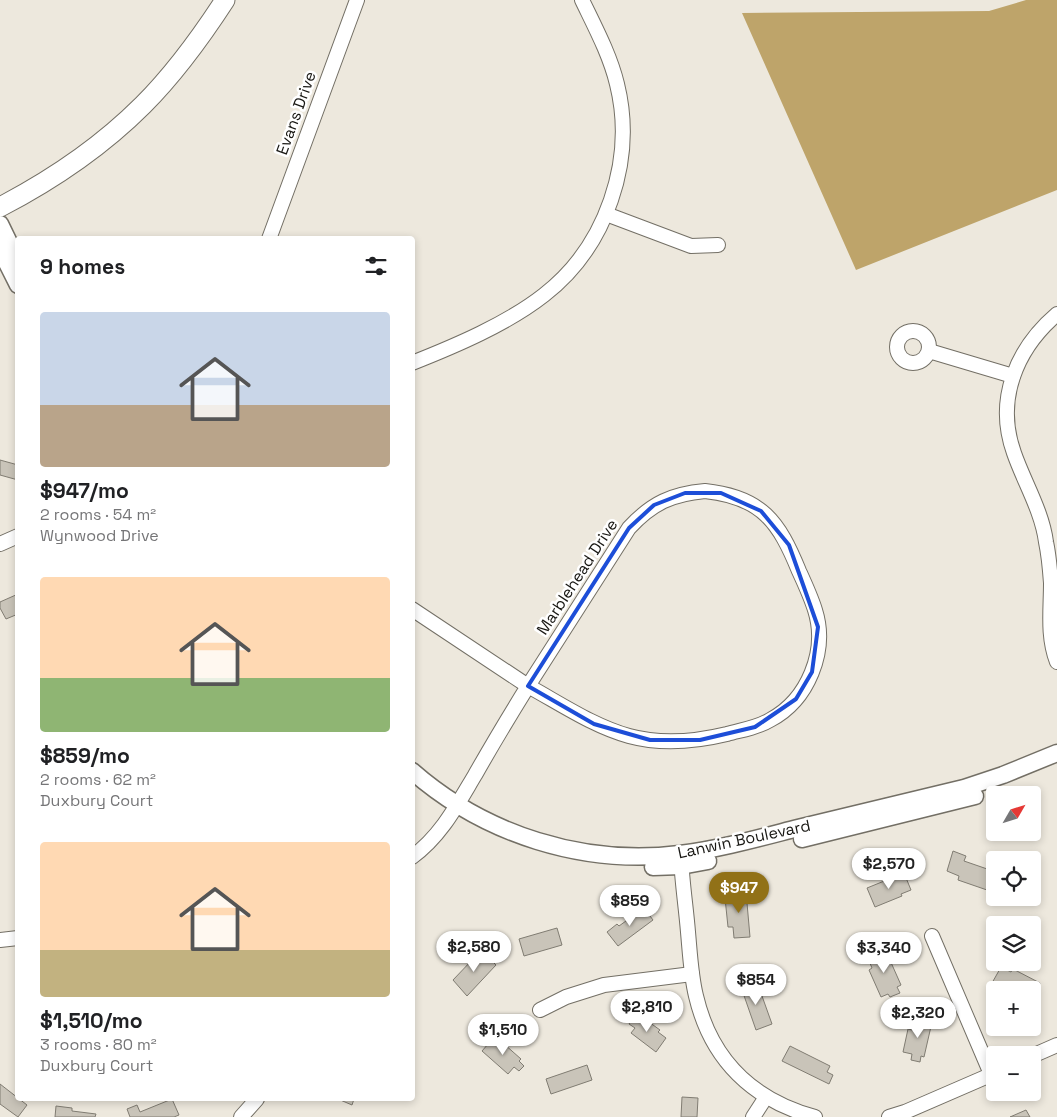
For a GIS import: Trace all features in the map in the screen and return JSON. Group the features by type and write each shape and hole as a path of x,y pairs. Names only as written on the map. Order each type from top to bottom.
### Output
{"main road":[{"path":"0,193 60,158 113,116 134,96 185,36 209,0"},
{"path":"0,208 68,168 144,105 196,44 225,0"}],"street":[{"name":"Evans Drive","path":"270,236 357,0"},
{"path":"415,362 443,351 507,319 545,295 564,278 580,258 606,214 615,190 621,161 623,136 622,110 612,64 582,0"},
{"path":"606,214 691,246 718,245"},
{"path":"0,224 15,255"},
{"path":"0,249 15,280"},
{"path":"1057,314 1031,340 1020,359 1013,376 1007,413 1013,451 1046,538 1054,586 1049,616 1051,638 1057,662"},
{"path":"929,351 1013,376"},
{"name":"Marblehead Drive","path":"415,855 424,849 434,838 454,809 528,686 629,528 654,505 684,493 705,491 728,495 748,503 766,515 789,545 815,610 818,626 818,655 805,687 784,711 756,727 700,740 677,742 650,740 630,736 594,724 528,686"},
{"path":"0,544 15,537"},
{"path":"415,611 528,686"},
{"name":"Lanwin Boulevard","path":"681,860 709,850 964,788 1003,775 1057,753"},
{"name":"Lanwin Boulevard","path":"415,774 476,828 521,846 556,857 627,867 681,860 709,861 940,806 1025,779 1057,765"},
{"name":"Lanwin Boulevard","path":"415,786 454,809"},
{"path":"681,860 692,974 702,1018 711,1037 722,1056 749,1085 766,1097 796,1112 815,1117"},
{"path":"932,936 986,1058"},
{"path":"0,940 15,938"},
{"path":"540,1010 566,997 604,985 692,974"},
{"path":"1041,1052 1057,1045"},
{"path":"888,1117 905,1112 986,1077"},
{"path":"753,1117 766,1097"},
{"path":"241,1117 255,1101"}],"highlighted area":[{"path":"685,493 721,493 761,511 789,545 818,627 812,672 796,699 755,727 700,740 650,740 594,724 528,686 629,528 654,505"}],"shaded area":[{"path":"1026,0 1057,0 1057,190 856,270 742,13 989,11"}],"building":[{"path":"0,460 15,464 15,479 0,475"},
{"path":"15,595 15,615 6,619 0,608 0,602"},
{"path":"953,851 966,856 964,861 986,869 986,890 958,880 959,876 947,871"},
{"path":"904,873 911,890 901,894 902,896 875,907 867,888"},
{"path":"750,889 751,903 747,903 750,937 734,938 733,927 728,927 725,898 739,897 739,890"},
{"path":"644,908 653,920 618,946 607,932"},
{"path":"557,928 562,945 524,956 519,939"},
{"path":"885,949 901,985 897,987 900,993 890,997 888,994 881,997 869,970 872,968 867,956"},
{"path":"483,952 496,965 467,996 453,980 473,959 475,960"},
{"path":"999,971 1017,971 1036,981 993,981"},
{"path":"757,982 772,1024 756,1030 741,987"},
{"path":"635,1015 640,1019 642,1017 660,1030 658,1032 666,1038 656,1052 631,1033 635,1028 629,1024"},
{"path":"915,1018 932,1022 924,1057 921,1056 920,1062 911,1060 912,1054 903,1052 908,1029 912,1030"},
{"path":"495,1036 521,1059 519,1061 524,1066 519,1071 514,1067 508,1074 482,1051"},
{"path":"790,1046 830,1066 827,1072 833,1075 829,1084 782,1061"},
{"path":"587,1065 592,1080 551,1094 546,1079"},
{"path":"0,1084 15,1096 15,1101 22,1101 27,1105 18,1117 0,1104"},
{"path":"682,1097 698,1098 697,1117 681,1117"},
{"path":"167,1101 173,1101 179,1115 174,1117 130,1117 127,1109 137,1105 140,1112"},
{"path":"343,1101 353,1101 352,1105"},
{"path":"56,1106 72,1108 72,1111 96,1114 95,1117 55,1117"},
{"path":"1026,1110 1030,1117 1010,1117"}]}
